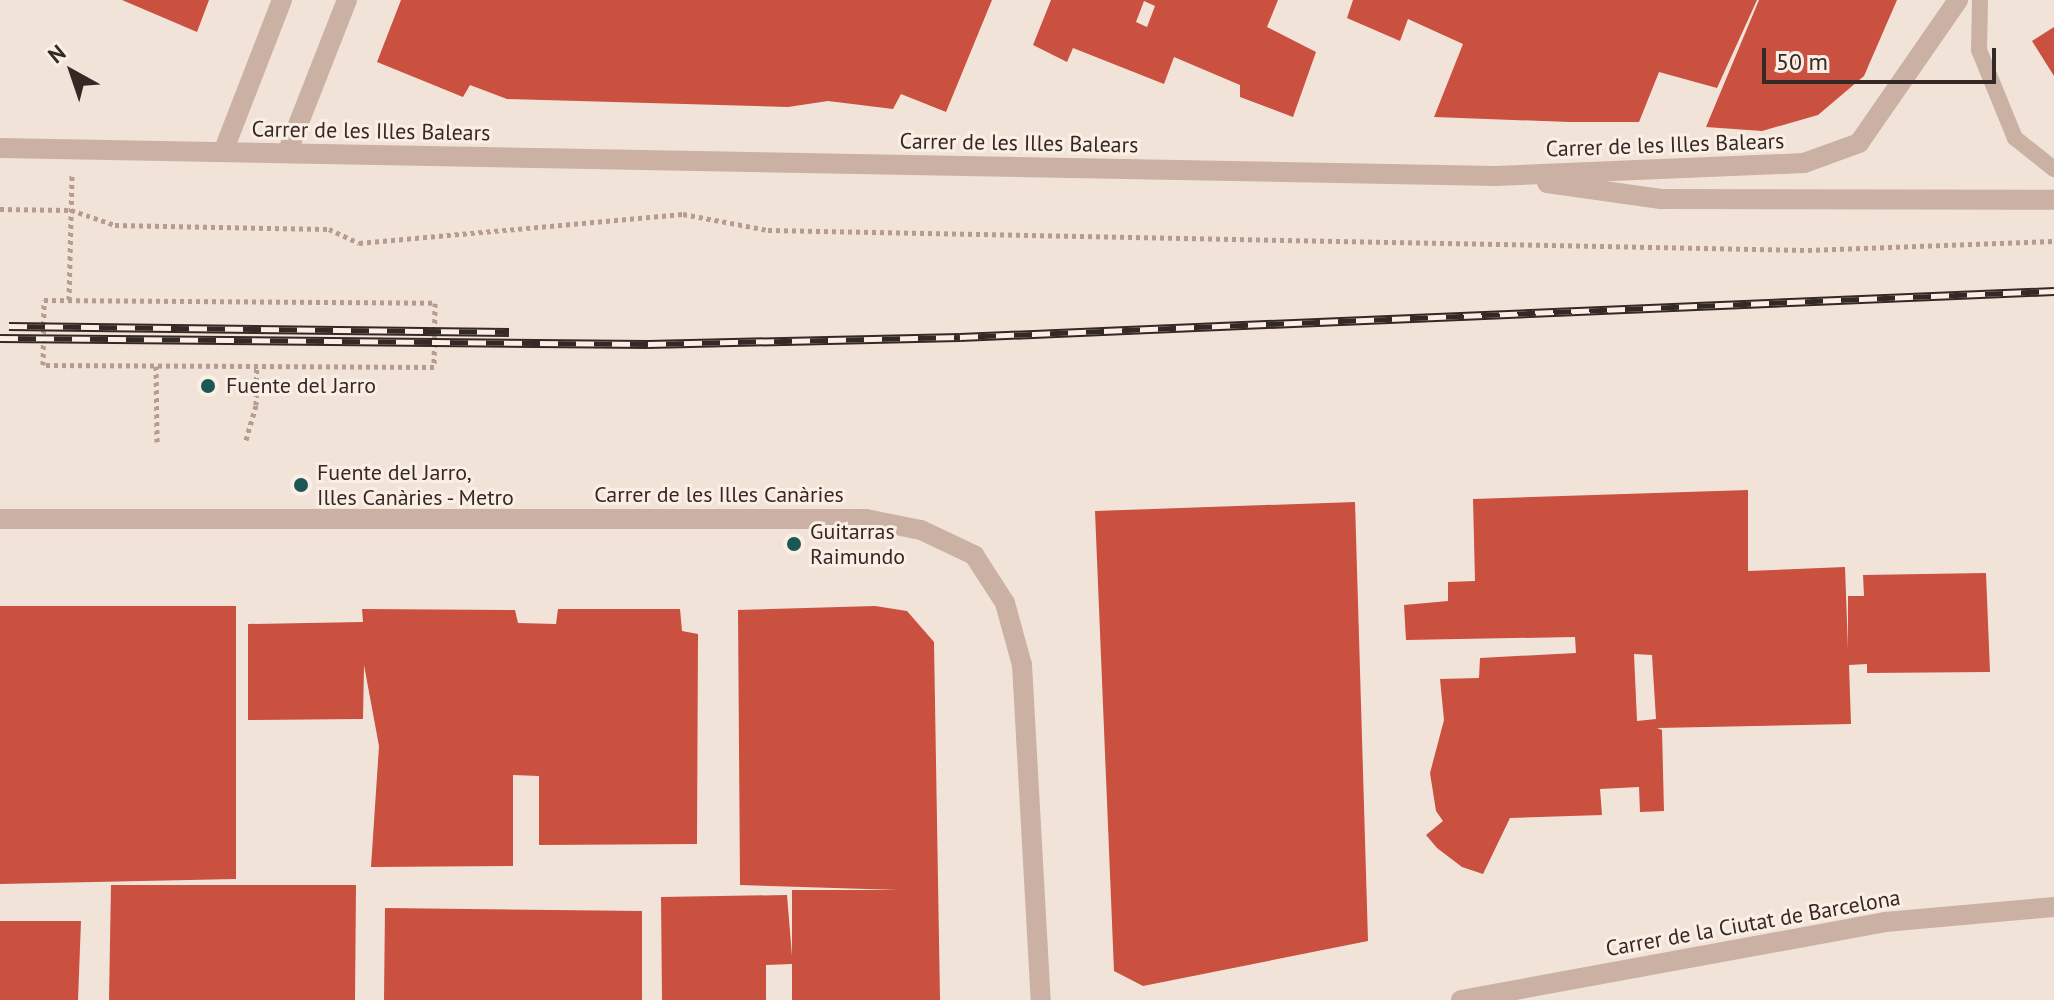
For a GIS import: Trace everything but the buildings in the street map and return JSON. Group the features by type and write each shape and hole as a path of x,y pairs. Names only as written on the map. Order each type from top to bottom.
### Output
{"street":[{"path":"223,152 282,0"},
{"path":"287,153 347,0"},
{"name":"Carrer de les Illes Balears","path":"0,148 1496,176 1804,163 1859,143 1958,0"},
{"path":"1496,176 1661,199 2054,200"},
{"name":"Carrer de les Illes Canàries","path":"0,519 866,519 921,530 974,555 1005,603 1022,665 1041,1000"},
{"name":"Carrer de la Ciutat de Barcelona","path":"1461,1000 1885,922 2054,907"}],"lane":[{"path":"1980,0 1979,50 2015,138 2054,169"}],"path":[{"path":"69,300 73,149"},
{"path":"0,209 71,210 115,225 329,229 359,243 683,214 768,230 1808,250 2054,241"},
{"path":"44,300 435,303 434,367 156,366 43,365 44,300"},
{"path":"156,366 157,442"},
{"path":"246,440 256,405 257,366"}],"railway":[{"path":"0,338 648,344 960,337 2054,291"},
{"path":"9,326 509,332"}],"place":[{"name":"Fuente del Jarro","path":"208,386"},
{"name":"Fuente del Jarro, Illes Canàries - Metro","path":"301,485"},
{"name":"Guitarras Raimundo","path":"794,544"}]}
